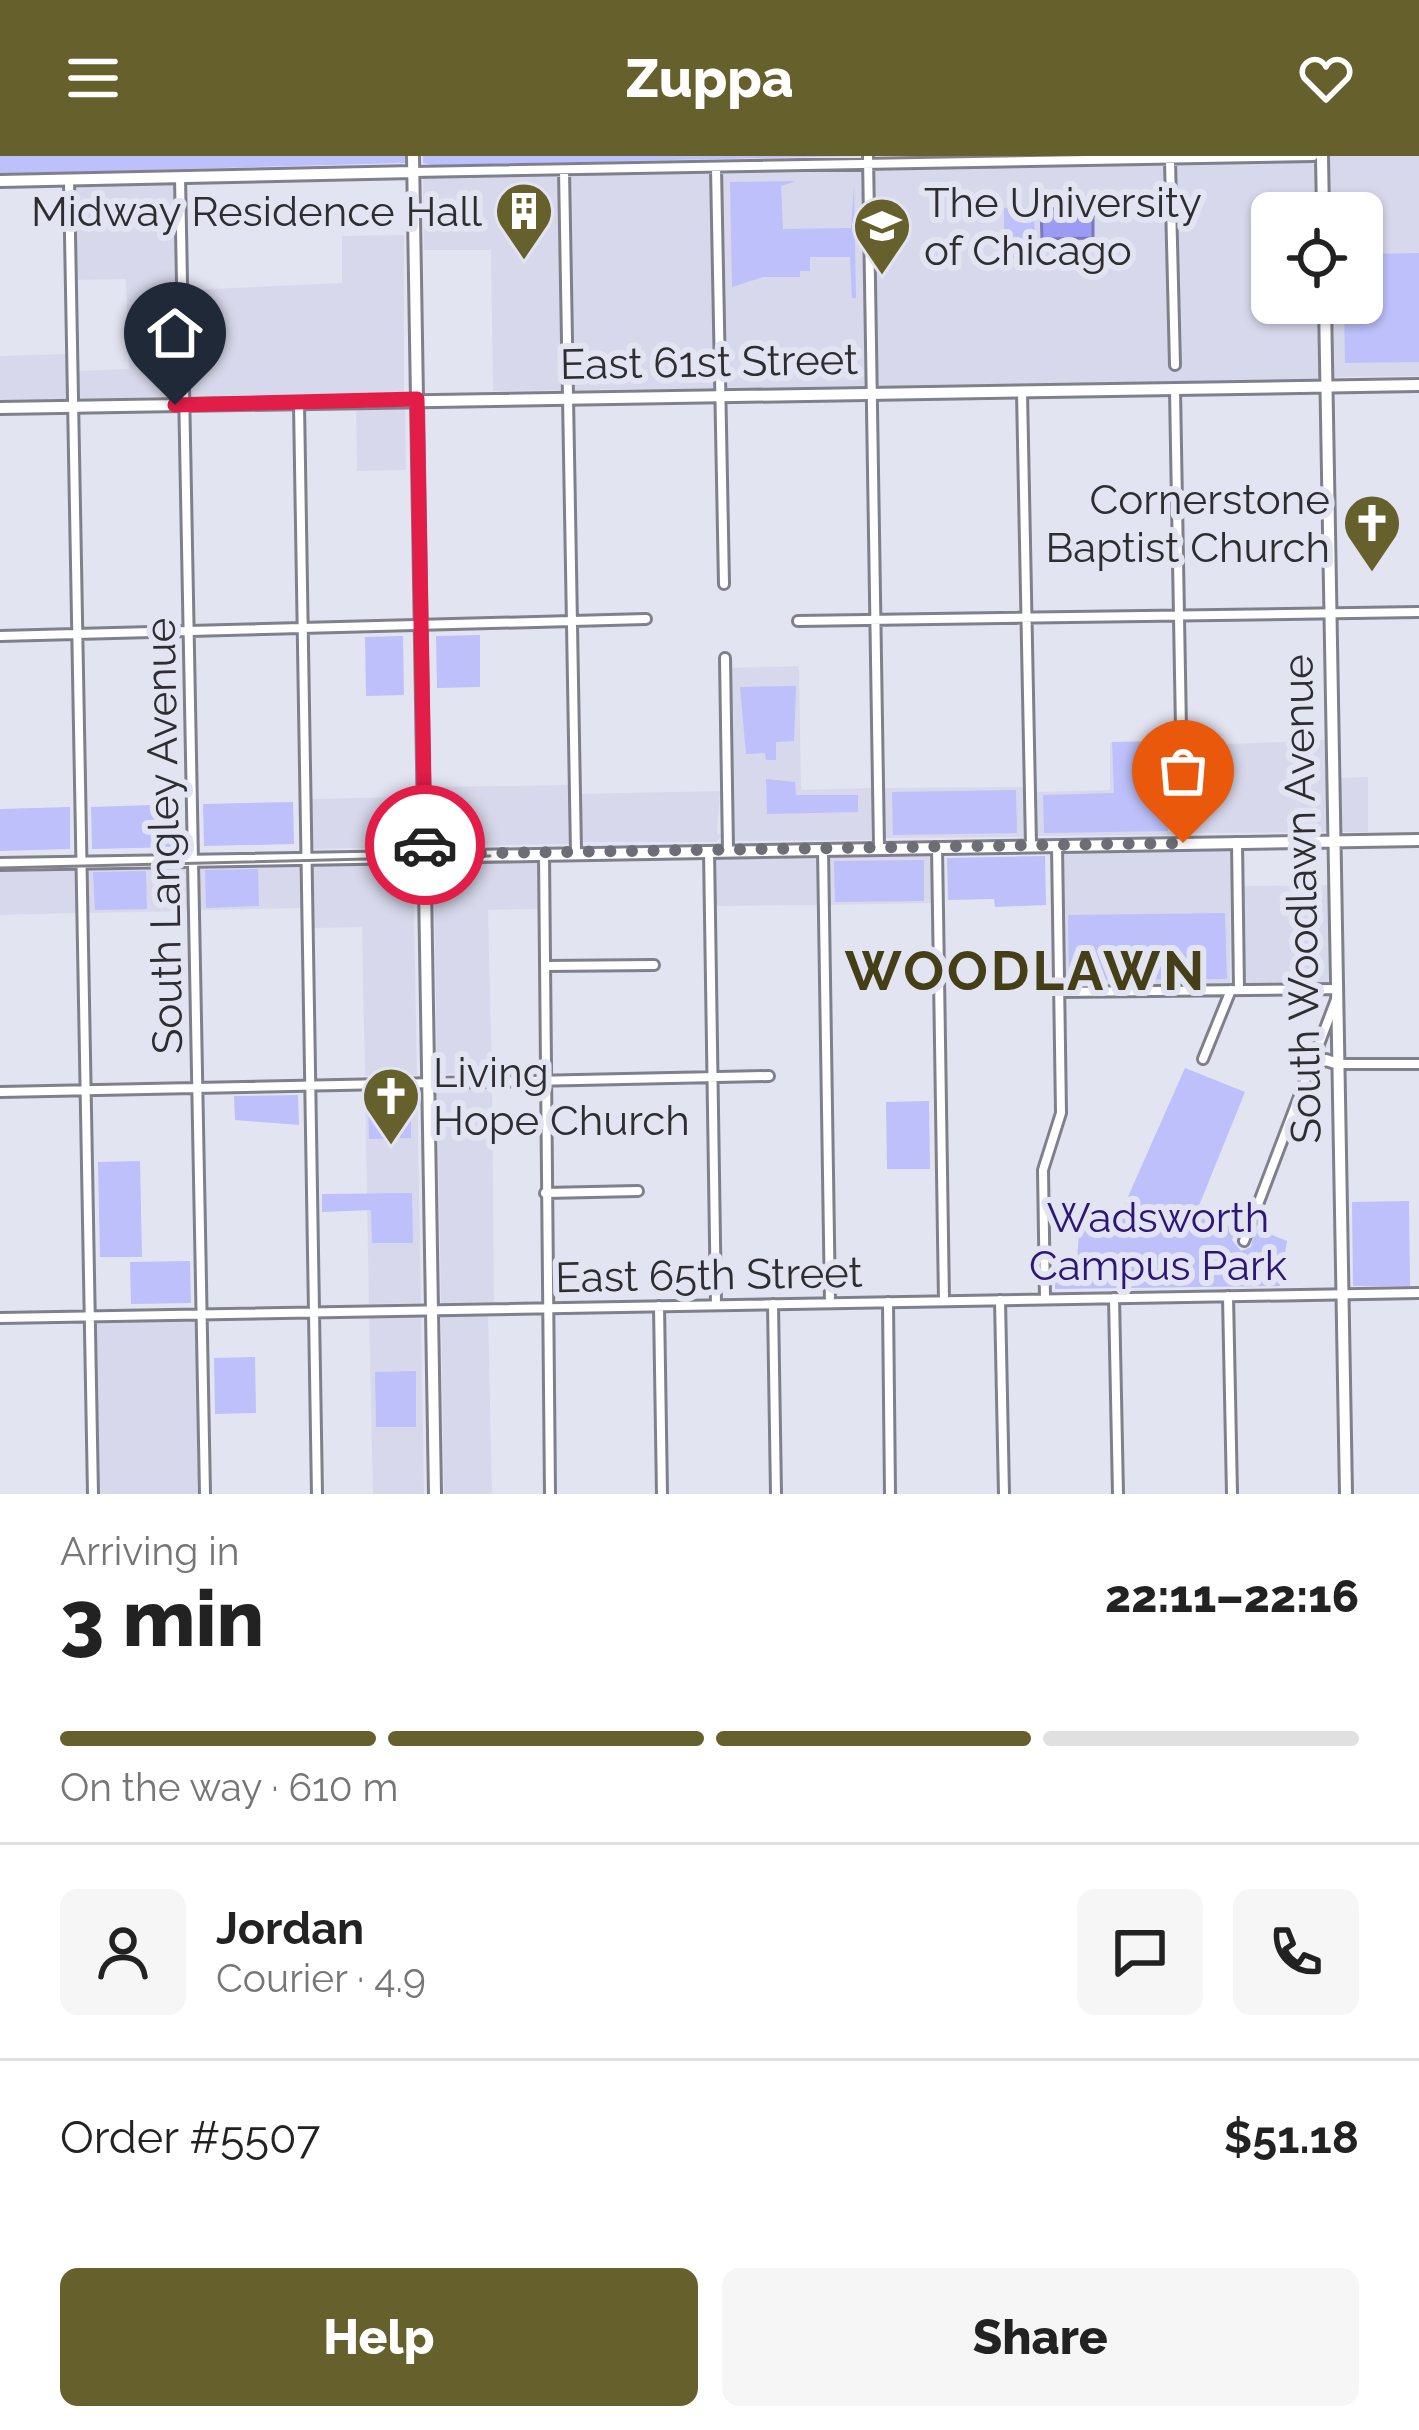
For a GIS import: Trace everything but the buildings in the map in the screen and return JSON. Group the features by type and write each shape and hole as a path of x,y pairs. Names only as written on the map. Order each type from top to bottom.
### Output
{"street":[{"path":"413,156 435,1494"},
{"path":"0,181 1318,156 1321,192"},
{"path":"868,161 879,848"},
{"path":"1170,161 1174,364"},
{"path":"716,168 724,584"},
{"path":"564,170 576,852"},
{"name":"South Langley Avenue","path":"180,177 205,1494"},
{"path":"69,180 93,1494"},
{"name":"South Woodlawn Avenue","path":"1325,324 1346,1494"},
{"name":"East 61st Street","path":"0,408 1419,385"},
{"path":"1175,388 1183,843"},
{"path":"1022,390 1031,845"},
{"path":"298,402 317,1494"},
{"path":"798,620 1419,612"},
{"path":"0,636 646,619"},
{"path":"725,658 728,850"},
{"path":"0,864 1419,840"},
{"path":"1203,1059 1235,990 1237,842"},
{"path":"1045,1299 1043,1170 1061,1112 1057,845"},
{"path":"937,847 944,1301"},
{"path":"823,848 830,1304"},
{"path":"710,850 716,1305"},
{"path":"544,852 550,1494"},
{"path":"546,966 654,964"},
{"path":"1059,992 1337,993 1244,1241"},
{"path":"1311,1065 1326,1060 1419,1064"},
{"path":"0,1091 769,1076"},
{"path":"545,1193 638,1191"},
{"name":"East 65th Street","path":"0,1318 1419,1293"},
{"path":"1228,1296 1232,1494"},
{"path":"1114,1298 1118,1494"},
{"path":"1000,1300 1004,1494"},
{"path":"887,1302 890,1494"},
{"path":"773,1304 776,1494"},
{"path":"659,1306 662,1494"}],"shaded area":[{"name":"The University of Chicago","path":"1327,156 1419,156 1419,376 1332,377 1331,324 1383,324 1383,192 1328,192"},
{"name":"The University of Chicago","path":"1315,162 1316,192 1251,192 1251,324 1319,324 1320,380 493,391 491,250 424,250 423,176"},
{"path":"174,183 179,396 78,399 77,371 129,369 126,279 76,280 73,185"},
{"path":"1093,208 1093,238 1042,239 1041,209"},
{"path":"404,235 404,392 190,397 187,290 342,283 342,236"},
{"path":"66,354 68,399 0,401 0,356"},
{"path":"405,406 406,470 357,471 356,407"},
{"path":"799,666 801,790 871,788 871,840 733,841 729,668"},
{"path":"1326,740 1327,832 1187,833 1186,746"},
{"path":"1175,741 1176,835 1035,836 1035,792 1110,790 1110,742"},
{"path":"1368,777 1368,832 1341,832 1338,778"},
{"path":"569,785 570,844 434,846 432,787"},
{"path":"1024,787 1026,837 885,838 884,788"},
{"path":"720,791 717,834 722,835 717,842 581,842 579,794"},
{"path":"412,797 414,847 311,849 310,799"},
{"path":"1231,849 1230,985 1064,986 1062,852"},
{"path":"931,853 932,903 828,905 827,856"},
{"path":"817,855 818,905 714,906 715,856"},
{"path":"541,860 539,909 488,910 492,1073 437,1074 434,861"},
{"path":"413,861 417,1075 365,1076 362,927 312,928 311,863"},
{"path":"300,865 301,908 200,910 199,867"},
{"path":"189,867 190,911 89,913 87,870"},
{"path":"76,869 76,913 0,915 0,871"},
{"path":"1329,885 1328,984 1245,984 1242,886"},
{"path":"437,1086 492,1086 494,1302 441,1303"},
{"path":"417,1088 421,1303 369,1304 365,1089"},
{"path":"441,1312 488,1313 492,1494 444,1494"},
{"path":"421,1314 424,1494 373,1494 369,1315"},
{"path":"196,1319 199,1494 98,1494 95,1321"}],"green space":[{"path":"0,156 405,156 405,163 0,174"},
{"path":"423,156 861,156 433,165 423,163"},
{"path":"796,181 781,186 783,229 851,228 854,186 856,298 852,298 850,257 810,257 810,271 800,271 800,277 763,277 732,287 730,182"},
{"path":"1004,208 1034,208 1035,258 1004,258"},
{"path":"1419,253 1419,362 1345,363 1344,324 1383,324 1383,254"},
{"path":"480,635 480,687 437,688 436,636"},
{"path":"403,636 404,695 366,696 365,637"},
{"path":"796,686 794,741 776,742 776,760 766,760 765,753 746,754 740,687"},
{"path":"1167,741 1168,831 1044,833 1043,795 1114,793 1112,742"},
{"path":"766,779 795,782 796,795 858,795 858,812 767,814"},
{"path":"1016,790 1017,833 893,835 892,792"},
{"path":"293,802 294,844 204,846 203,804"},
{"path":"182,804 182,847 92,849 91,807"},
{"path":"70,807 70,849 0,851 0,809"},
{"path":"1045,856 1046,905 995,907 994,899 948,900 947,858"},
{"path":"924,860 924,901 835,902 834,861"},
{"path":"258,869 259,906 206,908 205,870"},
{"path":"146,871 147,909 95,910 93,872"},
{"path":"1225,913 1227,979 1069,980 1068,915"},
{"name":"Wadsworth Campus Park","path":"1185,1068 1245,1092 1196,1213 1236,1229 1232,1240 1241,1251 1251,1247 1255,1228 1287,1241 1280,1286 1055,1289 1055,1270 1076,1269 1082,1200 1119,1217"},
{"path":"411,1094 411,1138 369,1139 368,1095"},
{"path":"298,1095 299,1125 235,1120 234,1096"},
{"path":"929,1101 930,1169 887,1169 886,1102"},
{"path":"140,1161 142,1257 100,1257 98,1162"},
{"path":"412,1193 413,1243 372,1243 371,1210 322,1212 322,1194"},
{"path":"1409,1201 1410,1286 1353,1286 1352,1202"},
{"path":"190,1261 191,1303 131,1304 130,1262"},
{"path":"255,1357 256,1413 215,1414 214,1358"},
{"path":"416,1371 416,1427 376,1427 375,1372"}],"railway":[{"path":"0,868 490,856"}],"way so far":[{"path":"425,845 425,854 1183,843"}],"place":[{"name":"Midway Residence Hall","path":"524,262"},
{"name":"The University of Chicago","path":"882,277"},
{"name":"Cornerstone Baptist Church","path":"1372,574"},
{"name":"Living Hope Church","path":"391,1147"}],"district":[{"name":"WOODLAWN","path":"1026,971"}],"route":[{"path":"175,405 417,399 425,845"}]}
